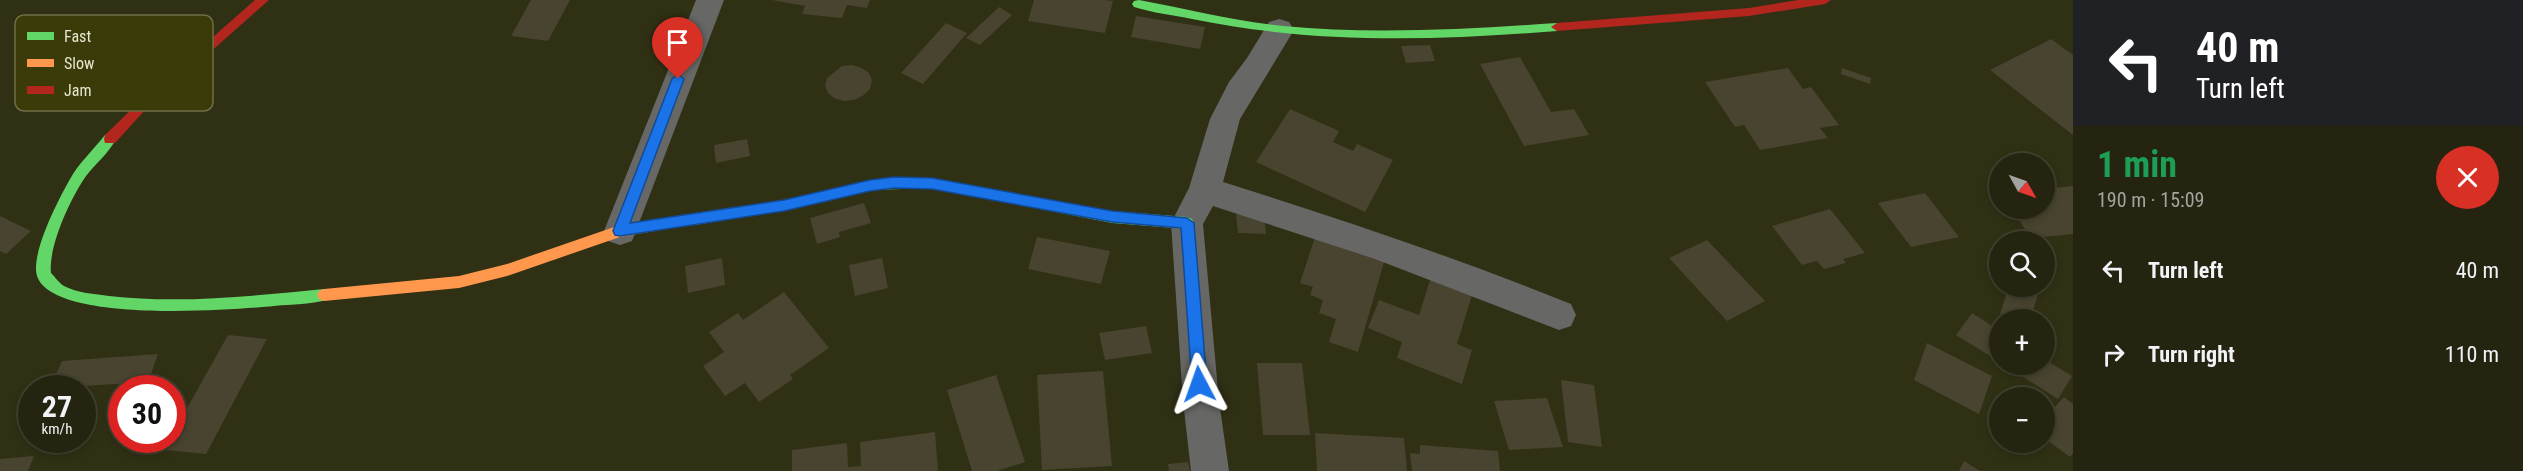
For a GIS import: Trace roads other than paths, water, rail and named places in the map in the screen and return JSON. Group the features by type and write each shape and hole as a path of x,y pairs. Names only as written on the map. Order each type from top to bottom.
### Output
{"street":[{"path":"213,44 263,0"},
{"path":"620,231 710,0"},
{"path":"1138,4 1279,30 1383,36 1528,29 1798,6 1825,0"},
{"path":"1210,471 1201,401 1187,223 1205,190 1225,119 1240,90 1258,66 1279,30"},
{"path":"137,111 116,132 78,178 51,234 43,267 44,276 52,287 83,300 135,304 234,303 459,282 507,270 620,231 784,206 870,185 894,183 932,183 1112,217 1187,223"},
{"path":"1205,190 1360,238 1486,284 1559,315"}]}
